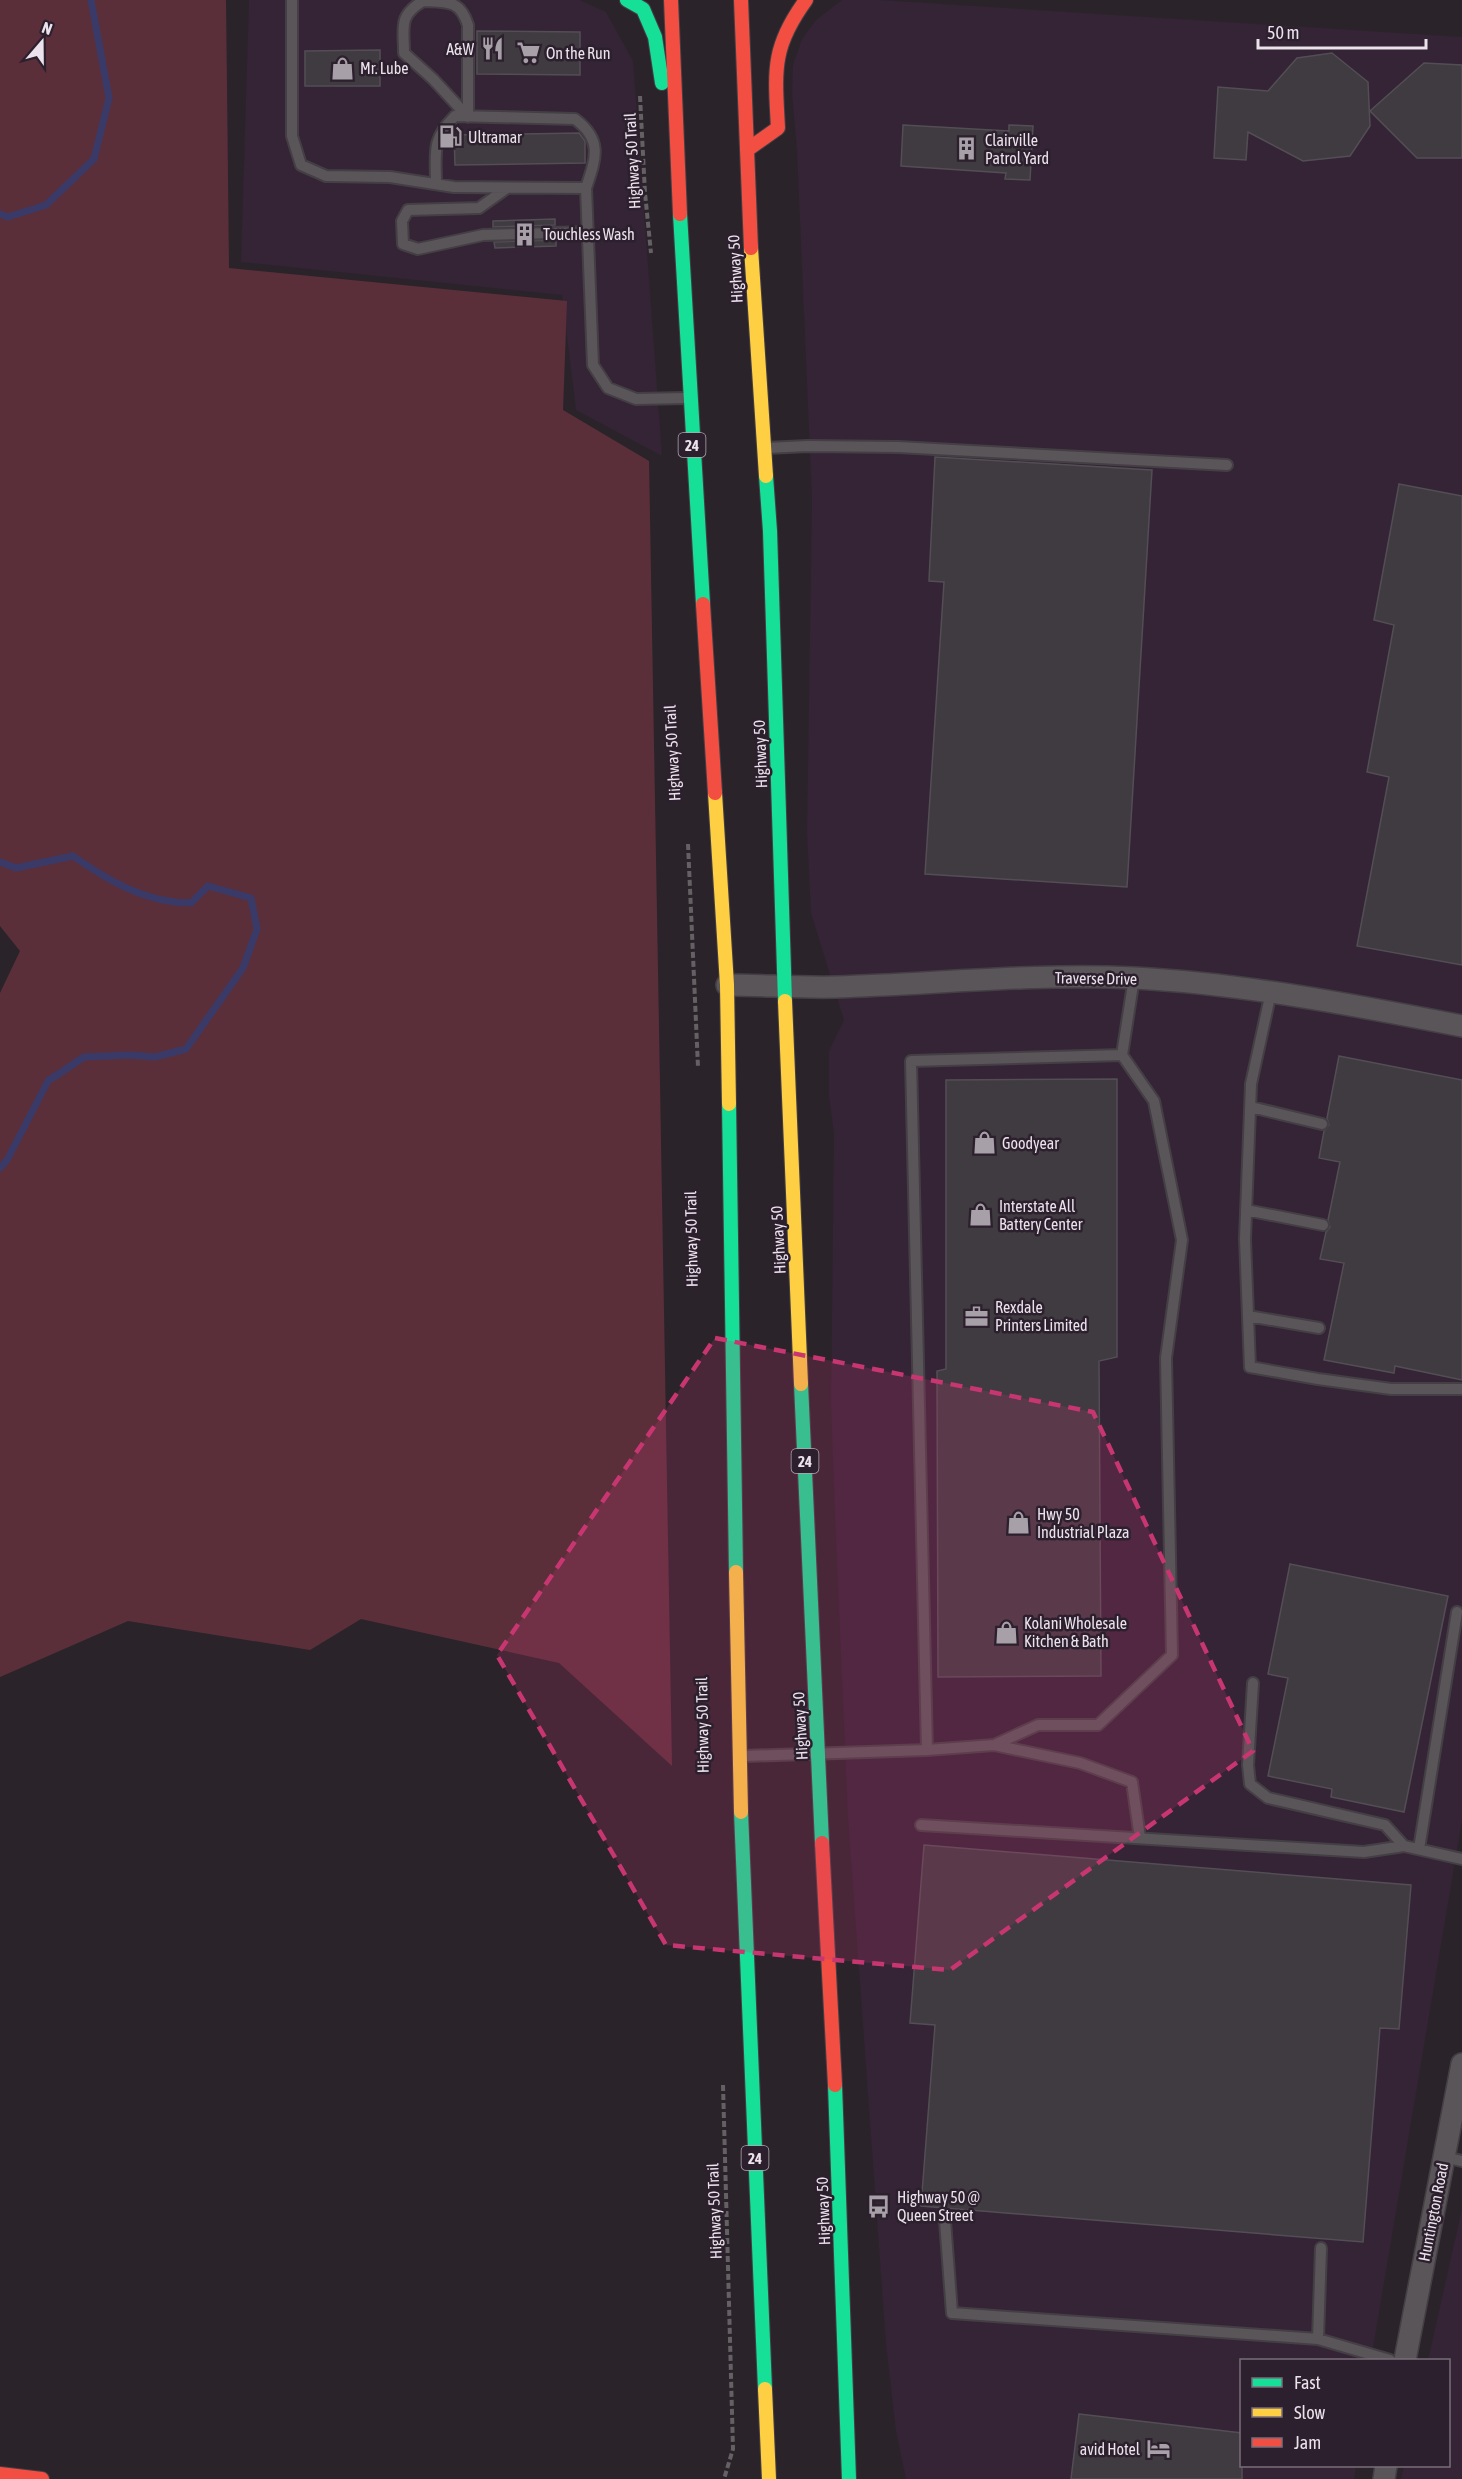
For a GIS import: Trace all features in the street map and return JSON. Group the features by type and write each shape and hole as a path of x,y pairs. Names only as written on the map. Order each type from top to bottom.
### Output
{"main road":[{"path":"627,0 643,9 655,37 669,129 676,141"},
{"name":"24","path":"671,0 689,398 727,985 739,1756 769,2479"},
{"name":"Highway 50","path":"741,0 753,296 771,543 784,985 817,1752 837,2127 849,2479"},
{"path":"747,150 778,128 776,67 778,49 787,29 806,0"},
{"path":"748,2283 760,2269"},
{"path":"843,2293 851,2302 857,2450 864,2479"},
{"path":"0,2474 42,2479"}],"street":[{"name":"Traverse Drive","path":"727,985 834,987 1010,977 1134,978 1271,992 1462,1026"},
{"name":"Huntington Road","path":"1405,2359 1453,2159 1462,2064"}],"lane":[{"path":"292,0 292,136 301,165 326,176 390,177 454,187 586,188"},
{"path":"423,1 451,2 464,10 468,25 468,117 433,79 404,53 404,21 409,9 423,1"},
{"path":"436,184 436,140 442,128 455,116 575,119 588,128 595,142 594,166 586,188 593,364 608,388 636,399 689,398"},
{"path":"507,188 478,208 408,210 402,221 403,244 418,249 483,235 588,232"},
{"path":"764,448 898,447 1227,465"},
{"path":"994,1745 1038,1725 1098,1725 1172,1655 1166,1358 1182,1240 1154,1101 1122,1055 1134,978"},
{"path":"1271,992 1251,1084 1245,1239 1250,1367 1391,1389 1462,1389"},
{"path":"927,1750 911,1061 1122,1055"},
{"path":"1251,1107 1322,1124"},
{"path":"1246,1210 1323,1225"},
{"path":"1248,1316 1319,1328"},
{"path":"1419,1850 1457,1612"},
{"path":"1253,1683 1248,1765 1250,1784 1268,1798 1385,1825 1404,1846"},
{"path":"739,1756 927,1750 994,1745 1080,1763 1132,1782 1140,1838"},
{"path":"921,1825 1364,1852 1404,1846 1462,1859"},
{"path":"945,2221 952,2313 1318,2339 1383,2359"},
{"path":"1318,2339 1321,2248"}],"path":[{"name":"Highway 50 Trail","path":"639,86 645,193 652,259"},
{"path":"688,842 699,1072"},
{"name":"Highway 50 Trail","path":"723,2080 733,2449 724,2479"}],"highlighted area":[{"path":"715,1338 1093,1412 1253,1751 950,1970 666,1945 497,1655"}],"shaded area":[{"path":"0,0 226,0 229,268 567,301 563,410 649,461 672,1766 559,1663 361,1619 310,1650 128,1621 0,1677 0,993 20,951 0,926"},
{"path":"249,0 579,0 606,12 633,61 662,456 576,410 562,295 241,262"},
{"path":"842,0 879,0 1462,37 1462,1820 1371,2359 1240,2359 1240,2467 1356,2467 1354,2479 906,2479 896,2431 886,2344 848,1817 836,1538 831,1403 834,1134 829,1095 829,1051 844,1020 811,913 807,833 812,500 797,150 792,93 793,65 802,39 816,20"},
{"path":"1462,2209 1462,2479 1401,2479 1404,2467 1450,2467 1450,2359 1428,2359"}],"building":[{"name":"On the Run","path":"477,31 580,32 580,75 477,74"},
{"name":"Mr. Lube","path":"380,50 380,86 305,86 305,51"},
{"path":"1332,53 1368,82 1370,126 1350,156 1303,161 1248,132 1246,160 1214,158 1218,87 1268,91 1297,58"},
{"path":"1424,63 1462,65 1462,158 1417,158 1370,111"},
{"name":"Clairville Patrol Yard","path":"903,125 1009,131 1009,125 1033,126 1030,180 1005,179 1006,173 901,166"},
{"path":"579,133 585,141 585,163 455,165 454,135"},
{"path":"555,219 555,225 493,227 493,221"},
{"path":"556,240 556,246 495,248 494,242"},
{"path":"935,457 1152,470 1127,887 925,874 944,582 929,581"},
{"path":"1399,484 1462,496 1462,965 1357,946 1389,777 1367,772 1394,625 1374,620"},
{"path":"1339,1056 1462,1080 1462,1380 1395,1366 1394,1373 1324,1360 1344,1263 1320,1259 1326,1232 1330,1227 1328,1220 1340,1162 1319,1158 1324,1131 1329,1125 1327,1118"},
{"name":"Hwy 50 Industrial Plaza","path":"1117,1079 1117,1357 1099,1361 1101,1676 938,1677 937,1371 946,1369 946,1080"},
{"path":"1290,1564 1448,1596 1404,1812 1331,1797 1332,1789 1268,1776 1288,1678 1268,1674"},
{"path":"924,1845 1411,1885 1399,2029 1380,2028 1363,2242 921,2206 935,2025 910,2023"},
{"name":"avid Hotel","path":"1079,2414 1240,2433 1242,2479 1071,2479"}],"waterway":[{"path":"0,214 8,217 46,205 94,159 109,98 91,0"},
{"path":"0,862 16,868 73,856 100,874 129,889 143,895 174,902 191,903 208,886 251,898 257,929 243,968 186,1049 155,1057 129,1055 84,1057 48,1081 7,1160 0,1168"}],"traffic: fast":[{"path":"627,0 643,9 655,37 662,83"},
{"path":"680,214 703,604"},
{"path":"766,476 770,531 785,1001"},
{"path":"729,1104 736,1572"},
{"path":"801,1384 822,1843"},
{"path":"741,1812 765,2389"},
{"path":"835,2085 849,2479"}],"traffic: slow":[{"path":"751,248 766,476"},
{"path":"715,793 727,985 729,1104"},
{"path":"785,1001 801,1384"},
{"path":"736,1572 741,1812"},
{"path":"765,2389 769,2479"}],"traffic: jam":[{"path":"671,0 680,214"},
{"path":"741,0 751,248"},
{"path":"747,150 778,128 776,75 781,47 786,32 806,0"},
{"path":"703,604 715,793"},
{"path":"822,1843 835,2085"},
{"path":"0,2474 42,2479"}],"place":[{"name":"A&W","path":"492,49"},
{"name":"On the Run","path":"528,53"},
{"name":"Mr. Lube","path":"342,68"},
{"name":"Ultramar","path":"450,137"},
{"name":"Clairville Patrol Yard","path":"967,149"},
{"name":"Touchless Wash","path":"525,234"},
{"name":"Goodyear","path":"984,1143"},
{"name":"Interstate All Battery Center","path":"981,1215"},
{"name":"Rexdale Printers Limited","path":"977,1316"},
{"name":"Hwy 50 Industrial Plaza","path":"1019,1523"},
{"name":"Kolani Wholesale Kitchen & Bath","path":"1006,1632"},
{"name":"Highway 50 @ Queen Street","path":"879,2206"},
{"name":"avid Hotel","path":"1158,2449"}]}
